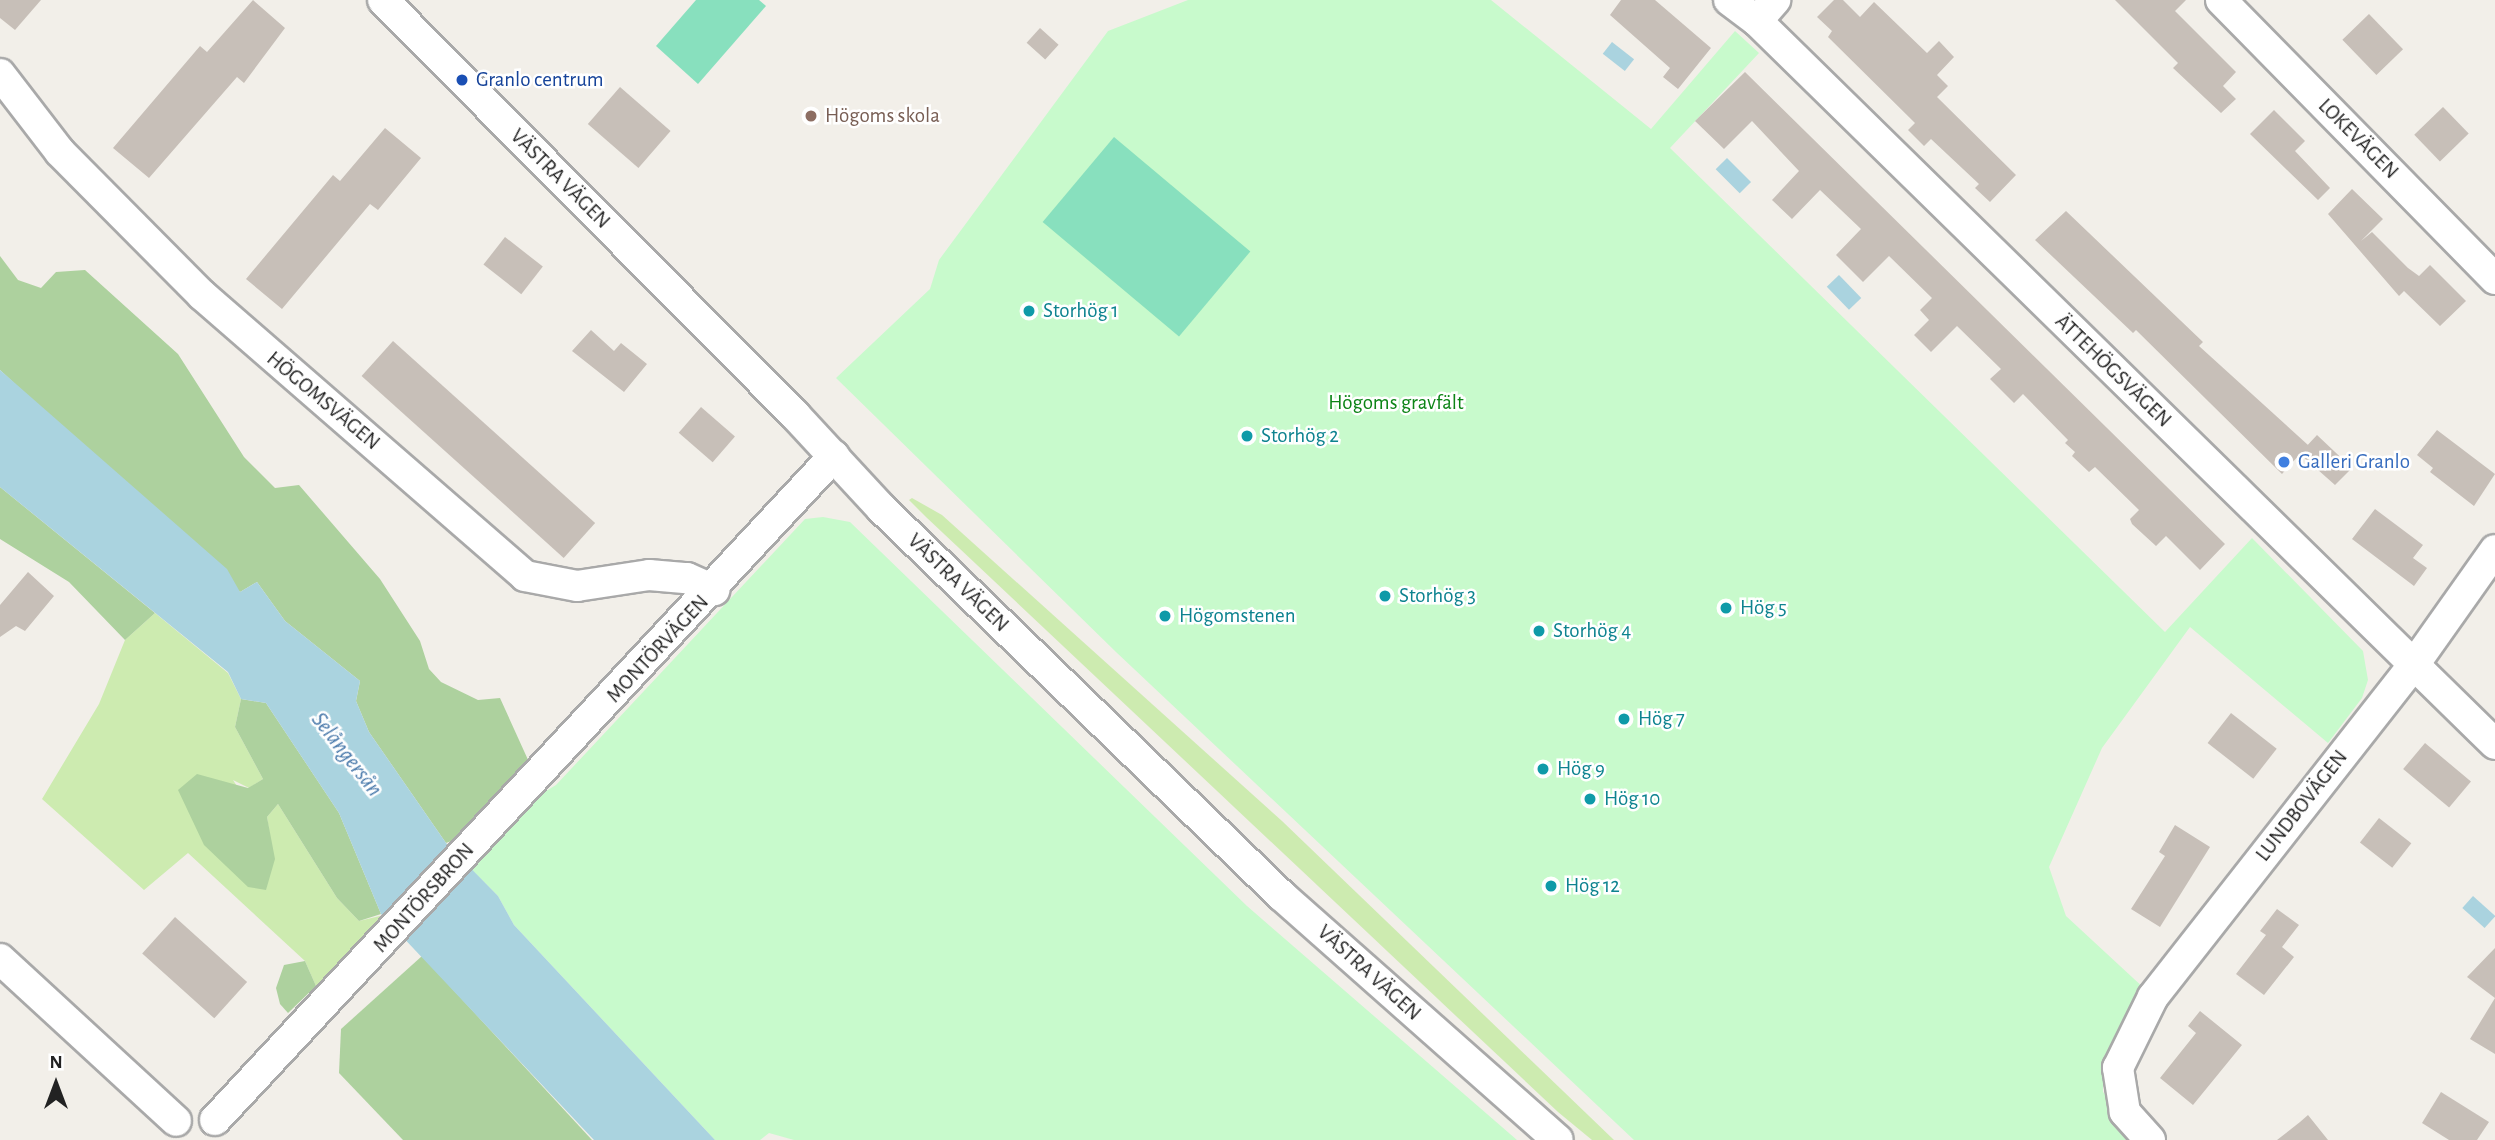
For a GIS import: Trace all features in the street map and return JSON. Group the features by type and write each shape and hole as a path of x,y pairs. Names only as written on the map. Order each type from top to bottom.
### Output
{"street":[{"name":"VÄSTRA VÄGEN","path":"383,0 891,517 1282,896 1558,1140"},
{"name":"ÄTTEHÖGSVÄGEN","path":"1729,0 1766,11 2413,666 2495,744"},
{"name":"LOKEVÄGEN","path":"2221,0 2495,279"},
{"name":"HÖGOMSVÄGEN","path":"0,74 60,152 202,295 525,576 578,586 649,575 687,578 714,590"},
{"name":"MONTÖRVÄGEN","path":"479,838 714,590 834,456"},
{"name":"LUNDBOVÄGEN","path":"2150,1140 2125,1112 2118,1068 2153,997 2413,666 2495,550"},
{"name":"MONTÖRSBRON","path":"221,1130 369,959 479,838"},
{"path":"0,958 171,1131 195,1114 221,1130"}],"green space":[{"path":"696,0 759,0 766,6 698,84 656,46"},
{"name":"Högoms gravfält","path":"1188,0 1491,0 1651,129 1735,31 1759,53 1670,148 2165,632 2252,538 2363,651 2368,680 2362,698 2328,743 2190,627 2102,748 2049,867 2066,916 2146,990 2103,1063 2103,1092 2144,1140 1634,1140 1116,652 836,378 930,289 939,260 1108,31"},
{"path":"1114,137 1250,251 1179,336 1043,222"},
{"path":"0,256 18,280 41,288 56,272 85,270 178,354 244,457 275,488 299,485 380,579 420,641 429,669 441,682 478,700 500,698 529,762 465,836 446,843 369,732 356,701 360,681 285,621 257,582 240,592 0,370"},
{"path":"0,487 155,613 125,640 69,582 0,539"},
{"path":"912,498 942,515 1282,821 1614,1140 1592,1140 1558,1112 926,517 909,500"},
{"path":"823,517 850,522 1247,906 1517,1140 794,1140 769,1133 760,1140 715,1140 514,925 498,896 471,869 528,802 556,785 805,519"},
{"path":"155,613 228,673 241,699 235,727 263,779 249,788 233,780 270,837 267,817 278,804 337,898 359,921 384,915 388,921 351,964 316,986 305,961 188,853 144,890 42,799 99,704 125,640"},
{"path":"241,699 266,703 339,813 381,914 359,921 337,898 278,804 267,817 275,859 266,890 248,887 204,845 178,790 197,774 248,788 263,779 235,727"},
{"path":"422,956 592,1140 403,1140 339,1073 341,1029"},
{"path":"305,961 316,986 288,1013 280,1004 276,988 284,965"}],"water":[{"path":"1612,42 1634,59 1625,71 1603,54"},
{"path":"1727,158 1751,182 1740,193 1716,169"},
{"path":"1839,275 1861,298 1849,310 1827,287"},
{"name":"Selångersån","path":"0,370 227,569 240,592 257,582 285,621 360,681 356,701 369,732 446,843 498,896 514,925 715,1140 594,1140 381,914 339,813 266,703 241,699 228,672 0,487"},
{"path":"2473,896 2495,916 2485,928 2462,908"}],"building":[{"path":"0,0 41,0 15,30 0,18"},
{"path":"253,0 285,28 244,83 237,77 149,178 113,148 200,46 207,52"},
{"path":"1621,0 1655,0 1711,48 1678,89 1663,77 1670,68 1610,15"},
{"path":"1834,0 1843,0 1860,17 1874,2 1927,53 1939,41 1954,57 1937,75 1948,86 1937,97 2016,175 1990,202 1975,188 1979,184 1931,139 1924,146 1908,130 1915,123 1828,37 1832,31 1817,17"},
{"path":"2115,0 2186,0 2175,11 2236,72 2223,86 2236,99 2221,113 2173,68 2178,63"},
{"path":"2369,14 2403,49 2376,75 2342,40"},
{"path":"1040,28 1059,45 1045,60 1027,43"},
{"path":"1745,72 2225,544 2200,570 2166,536 2156,546 2132,524 2130,519 2139,510 2095,467 2089,472 2072,456 2075,452 2065,443 2068,440 2023,394 2014,403 1990,379 2001,369 1957,326 1931,352 1914,335 1929,320 1920,310 1932,298 1889,256 1863,282 1836,255 1861,229 1820,190 1792,219 1772,200 1799,171 1752,121 1724,149 1695,121"},
{"path":"620,87 671,131 638,168 588,124"},
{"path":"2443,107 2469,134 2440,161 2414,135"},
{"path":"2274,110 2305,141 2295,151 2330,188 2318,200 2250,134"},
{"path":"385,128 421,158 378,210 370,204 282,309 246,279 333,175 340,181"},
{"path":"2352,189 2383,219 2361,241 2372,232 2419,276 2430,265 2466,301 2440,326 2404,291 2399,296 2328,214"},
{"path":"2066,211 2203,342 2199,346 2308,445 2317,435 2352,468 2335,485 2300,454 2282,474 2136,330 2133,333 2035,240"},
{"path":"505,237 543,267 521,294 483,265"},
{"path":"591,330 614,351 621,343 647,364 624,392 572,351"},
{"path":"393,341 595,523 564,558 362,376"},
{"path":"701,407 735,437 713,462 679,433"},
{"path":"2437,430 2495,474 2474,506 2430,472 2433,468 2417,455"},
{"path":"2375,509 2423,545 2413,558 2427,568 2414,586 2352,539"},
{"path":"28,572 54,596 25,631 16,626 0,637 0,605"},
{"path":"2231,713 2277,749 2253,779 2208,743"},
{"path":"2425,743 2471,782 2449,808 2403,769"},
{"path":"2379,818 2411,843 2392,868 2360,842"},
{"path":"2175,825 2210,847 2160,927 2131,909 2165,856 2159,852"},
{"path":"2277,909 2299,925 2282,947 2294,957 2264,995 2236,974 2266,935 2260,931"},
{"path":"175,917 247,982 214,1018 142,953"},
{"path":"2495,948 2495,998 2467,977"},
{"path":"2495,998 2495,1054 2470,1039"},
{"path":"2200,1011 2242,1045 2193,1105 2160,1078 2196,1033 2188,1026"},
{"path":"2441,1092 2489,1122 2477,1140 2449,1140 2422,1123"},
{"path":"2308,1115 2328,1140 2277,1140 2300,1122"}],"place":[{"name":"Granlo centrum","path":"462,80"},
{"name":"Högoms skola","path":"811,116"},
{"name":"Storhög 1","path":"1029,311"},
{"name":"Storhög 2","path":"1247,436"},
{"name":"Galleri Granlo","path":"2284,462"},
{"name":"Storhög 3","path":"1385,596"},
{"name":"Hög 5","path":"1726,608"},
{"name":"Högomstenen","path":"1165,616"},
{"name":"Storhög 4","path":"1539,631"},
{"name":"Hög 7","path":"1624,719"},
{"name":"Hög 9","path":"1543,769"},
{"name":"Hög 10","path":"1590,799"},
{"name":"Hög 12","path":"1551,886"}]}
